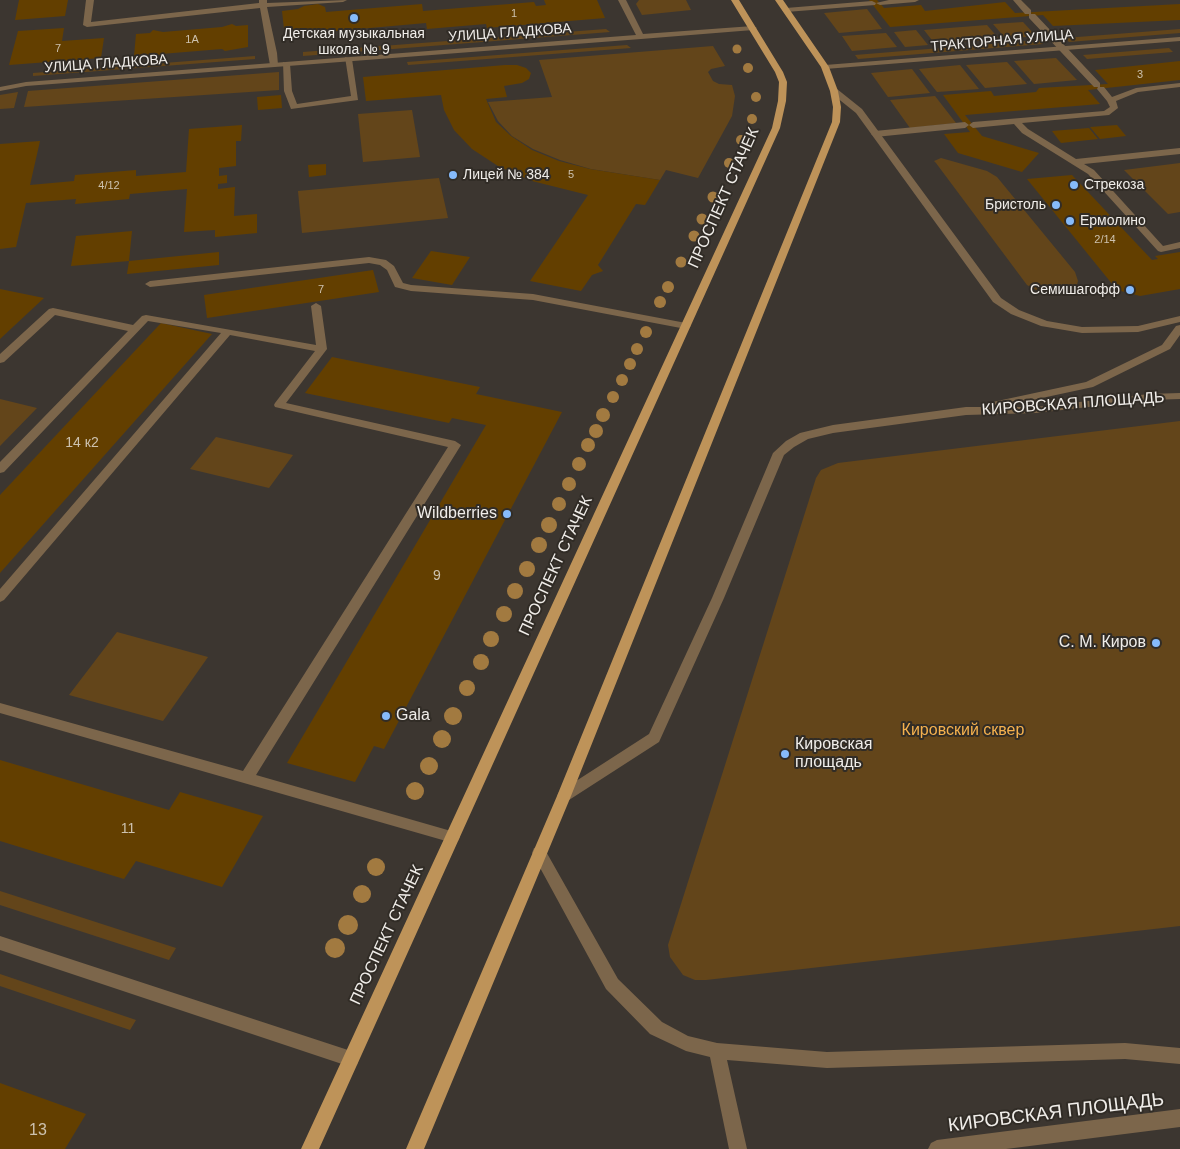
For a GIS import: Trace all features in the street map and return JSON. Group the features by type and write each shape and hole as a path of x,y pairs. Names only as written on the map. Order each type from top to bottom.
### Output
{"main road":[{"name":"ПРОСПЕКТ СТАЧЕК","path":"310,1149 776,128 782,101 783,82 779,72 735,0"},
{"path":"415,1149 538,853 564,796 836,122 837,107 834,91 825,67 779,0"}],"street":[{"path":"90,0 87,25 263,2 343,0"},
{"path":"622,0 641,37"},
{"path":"786,10 915,0"},
{"path":"875,134 1106,113 1114,108 1111,100 1018,0"},
{"path":"263,2 274,65"},
{"name":"УЛИЦА ГЛАДКОВА","path":"0,89 26,84 753,28"},
{"name":"ТРАКТОРНАЯ УЛИЦА","path":"825,67 1180,39"},
{"path":"286,64 288,91 294,107 355,98 348,59"},
{"path":"1111,100 1136,90 1180,85"},
{"path":"834,91 859,111 996,300 1015,312 1045,324 1082,330 1138,329 1180,319"},
{"path":"1016,121 1025,131 1091,172 1161,249 1180,245"},
{"path":"1074,162 1180,151"},
{"path":"150,284 369,260 383,262 391,268 400,285 411,288 533,297 686,326"},
{"path":"246,778 455,445 279,405 322,349 316,306"},
{"path":"0,360 53,311 136,329"},
{"path":"0,469 146,318 322,349"},
{"name":"КИРОВСКАЯ ПЛОЩАДЬ","path":"966,412 1017,398 1070,391 1089,385 1166,347 1180,328"},
{"path":"0,597 228,331"},
{"name":"КИРОВСКАЯ ПЛОЩАДЬ","path":"564,796 654,738 718,598 779,453 804,436 833,429 966,412 1036,410 1149,397 1180,396"},
{"path":"0,708 453,837"},
{"path":"538,853 612,984 656,1028 686,1042 717,1051 827,1060 1125,1051 1180,1056"},
{"path":"0,942 351,1059"},
{"path":"717,1051 738,1149"},
{"name":"КИРОВСКАЯ ПЛОЩАДЬ","path":"938,1149 1180,1118"}],"green space":[{"path":"639,0 686,0 691,10 642,15 636,4"},
{"path":"867,9 882,29 839,33 824,13"},
{"path":"1023,22 1036,36 1006,39 993,24"},
{"path":"987,25 999,39 935,44 924,30"},
{"path":"606,29 610,32 303,56 303,52"},
{"path":"1180,29 1180,33 1069,42 1065,38"},
{"path":"916,30 928,45 905,47 894,32"},
{"path":"886,33 897,47 852,51 842,36"},
{"path":"1039,40 1043,44 858,59 855,55"},
{"path":"627,45 631,48 408,65 407,62"},
{"path":"713,46 725,66 711,69 708,72 713,81 719,84 732,85 735,96 732,116 698,178 666,170 660,180 591,169 560,160 533,149 512,136 498,121 488,102 552,97 539,60"},
{"path":"1169,48 1173,52 1087,59 1083,55"},
{"path":"255,56 255,59 33,76 33,73"},
{"path":"1056,58 1077,80 1034,84 1014,61"},
{"path":"1007,62 1027,84 985,88 966,65"},
{"path":"960,65 979,89 937,92 919,69"},
{"path":"912,69 930,93 888,97 871,73"},
{"path":"279,72 279,90 24,107 28,91"},
{"path":"18,92 14,108 0,109 0,95"},
{"path":"935,96 956,123 910,128 890,100"},
{"path":"412,110 420,157 363,162 358,114"},
{"path":"941,158 987,171 997,177 1075,272 1078,281 1076,288 1067,293 1052,294 1038,291 1027,285 934,161"},
{"path":"1180,163 1180,212 1168,214 1124,170"},
{"path":"439,178 448,218 302,233 298,191"},
{"path":"0,399 37,408 0,446"},
{"name":"Кировский сквер","path":"1180,421 1180,926 706,980 695,980 683,975 670,957 668,945 816,478 821,470 838,463"},
{"path":"216,437 293,455 269,488 190,469"},
{"path":"117,632 208,657 163,721 69,695"},
{"path":"0,891 176,948 169,960 0,905"},
{"path":"0,974 136,1020 130,1030 0,986"}],"building":[{"path":"19,0 68,0 65,16 15,20"},
{"path":"544,0 597,0 605,18 487,28 486,24 427,29 426,23 325,32 326,34 293,37 293,29 284,29 282,11 318,4 325,7 326,12 422,4 423,11 534,2 536,6 546,5"},
{"path":"869,0 877,0 884,8 921,5 925,11 1005,2 1015,13 1180,4 1180,20 1053,26 1043,15 890,27"},
{"path":"232,24 236,26 248,25 248,47 225,51 222,49 161,54 158,57 134,56 136,34 150,33 153,30 163,32 222,27"},
{"path":"64,28 62,41 104,38 101,58 9,65 18,31"},
{"path":"1180,61 1180,80 1088,90 1100,104 965,115 982,136 1039,153 1022,172 958,153 944,134 970,132 943,95 991,91 994,96 1036,92 1039,88 1108,84 1095,70"},
{"path":"517,65 526,68 531,73 529,79 522,83 504,86 507,97 486,99 496,122 511,136 532,150 559,161 590,169 660,180 645,205 636,204 598,265 603,271 592,275 581,291 530,281 588,195 532,181 498,166 472,149 454,130 444,110 441,95 366,101 363,77"},
{"path":"281,95 282,108 258,110 257,97"},
{"path":"242,125 241,141 236,141 236,166 219,168 219,176 227,175 227,183 218,184 218,189 235,187 234,216 257,214 257,233 215,237 215,230 184,232 187,189 130,194 129,199 75,204 76,199 26,203 16,247 0,249 0,144 40,141 30,185 74,181 75,175 136,170 136,176 186,172 189,129"},
{"path":"1117,125 1126,136 1100,139 1090,127"},
{"path":"1089,128 1098,139 1061,143 1052,131"},
{"path":"326,164 326,175 309,177 308,165"},
{"path":"1072,175 1152,260 1158,259 1155,256 1180,252 1180,289 1140,296 1117,290 1027,179"},
{"path":"132,231 129,261 71,266 76,236"},
{"path":"431,251 470,257 452,285 412,278"},
{"path":"219,252 219,265 127,274 129,261"},
{"path":"373,270 379,292 207,318 204,295"},
{"path":"0,289 44,298 0,339"},
{"path":"161,323 212,334 0,573 0,495"},
{"path":"332,357 480,387 476,394 562,412 384,749 374,746 355,782 287,763 486,425 452,418 449,423 305,393"},
{"path":"0,760 169,810 180,792 263,816 222,887 136,861 124,879 0,841"},
{"path":"0,1083 86,1114 65,1149 0,1149"}],"place":[{"name":"Детская музыкальная школа № 9","path":"354,18"},
{"name":"Лицей № 384","path":"453,175"},
{"name":"Стрекоза","path":"1074,185"},
{"name":"Бристоль","path":"1056,205"},
{"name":"Ермолино","path":"1070,221"},
{"name":"Семишагофф","path":"1130,290"},
{"name":"Wildberries","path":"507,514"},
{"name":"С. М. Киров","path":"1156,643"},
{"name":"Gala","path":"386,716"},
{"name":"Кировская площадь","path":"785,754"}]}
